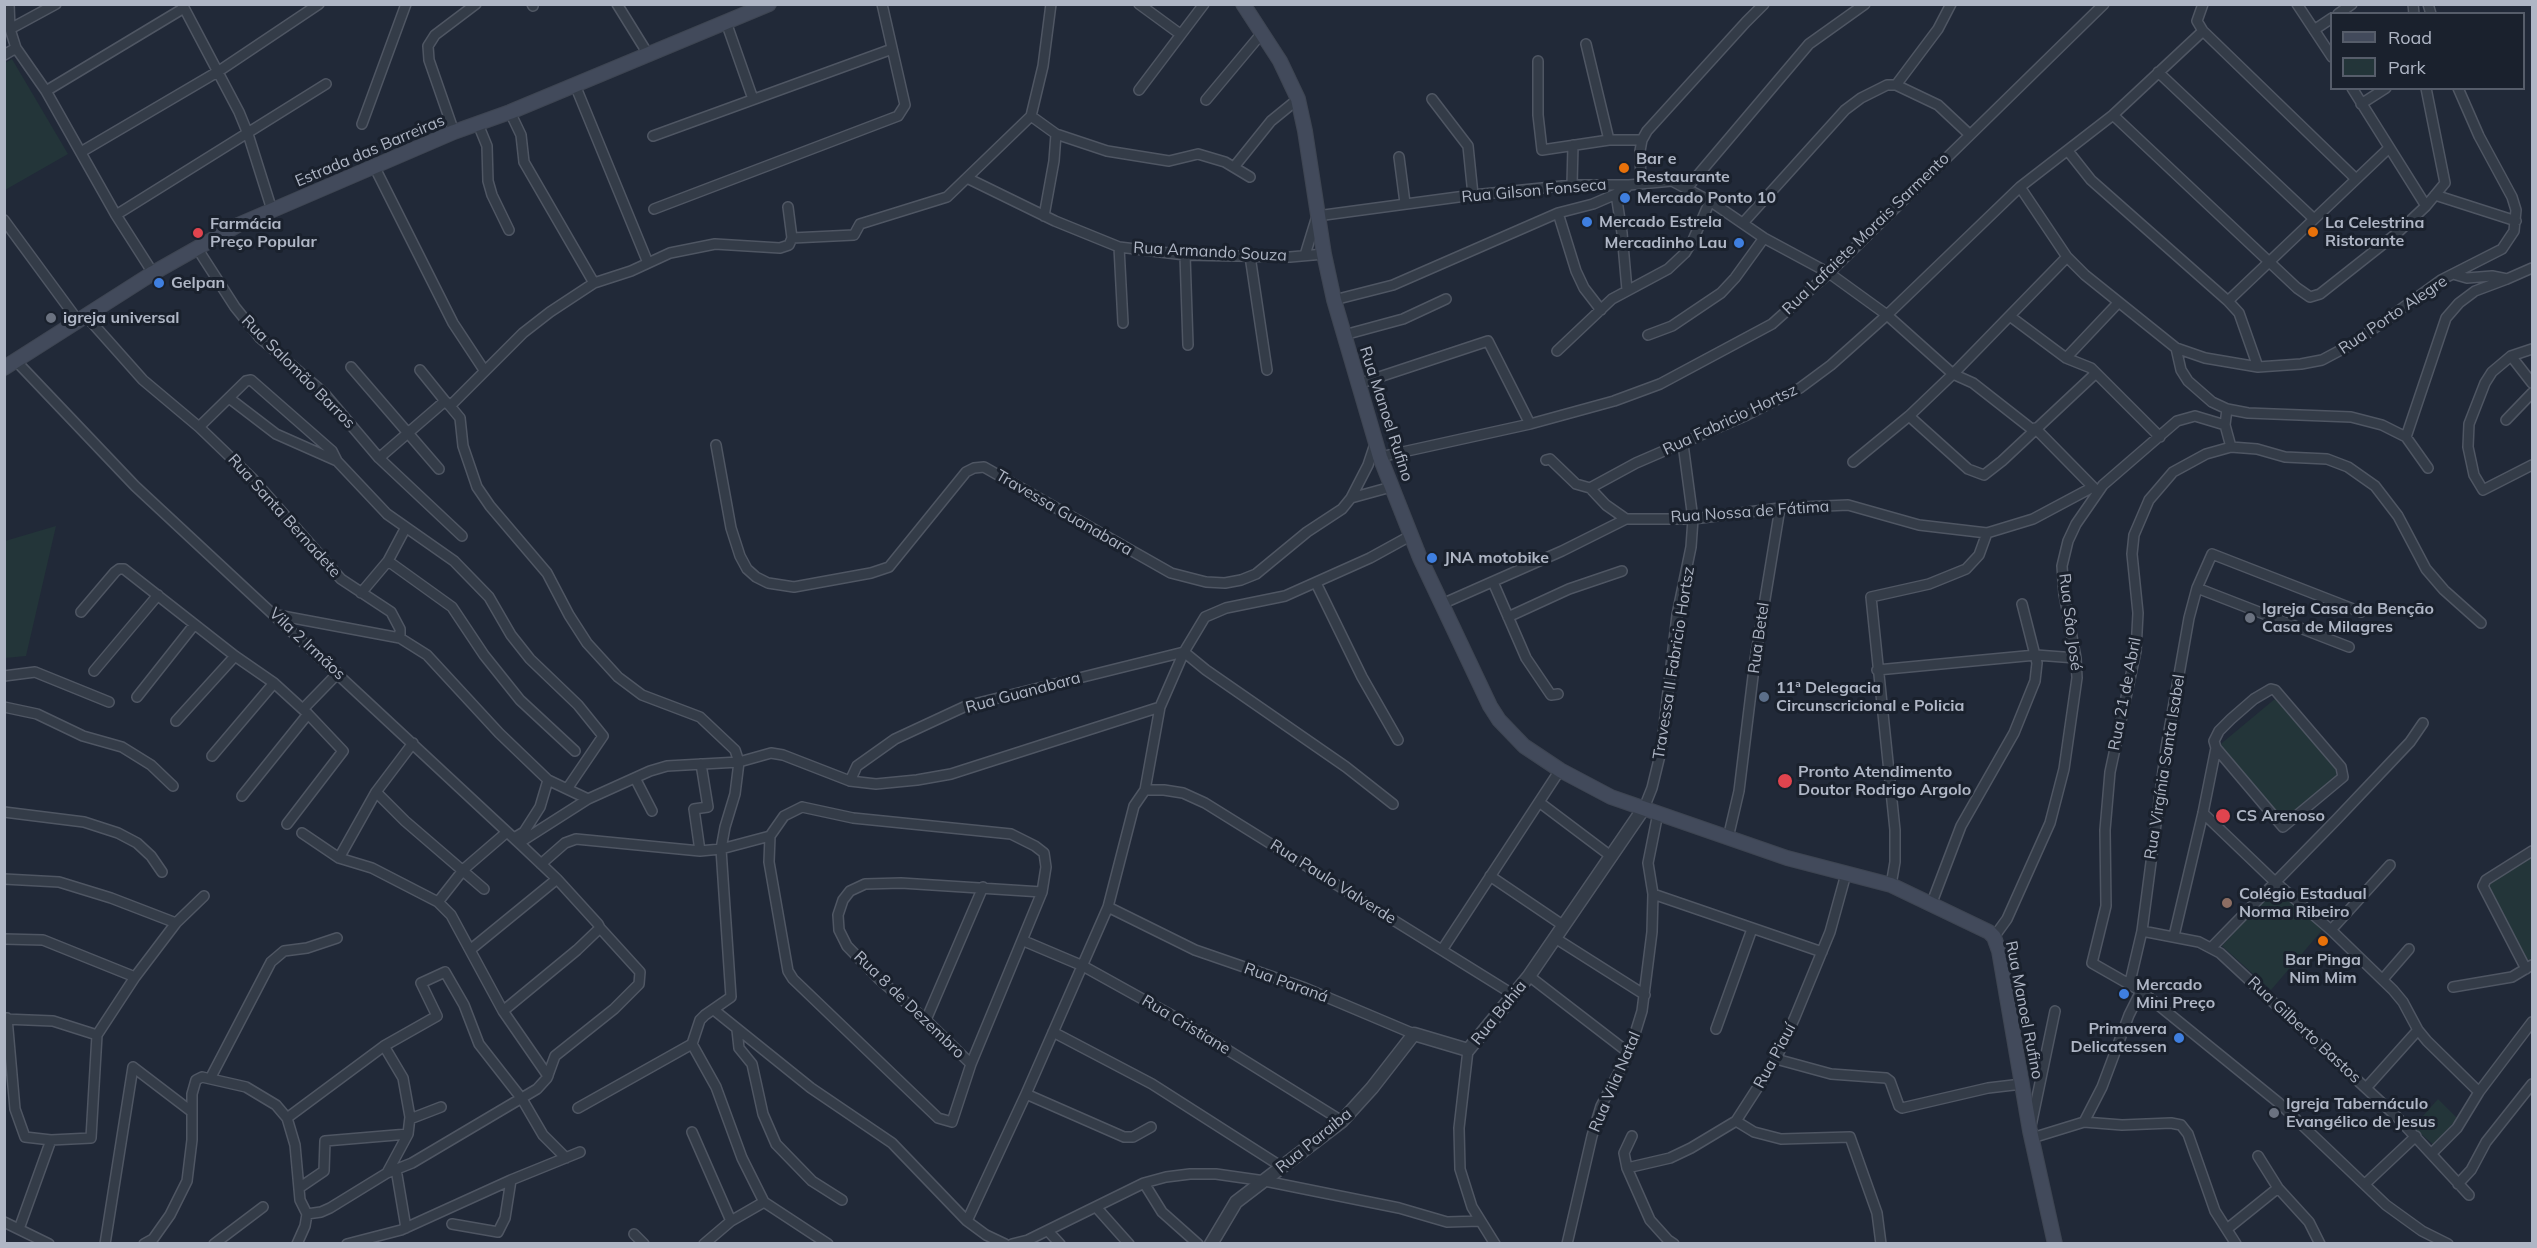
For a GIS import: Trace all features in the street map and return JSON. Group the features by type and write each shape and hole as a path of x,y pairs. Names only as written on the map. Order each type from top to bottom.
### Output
{"main road":[{"name":"Estrada das Barreiras","path":"11,365 153,273 272,210 454,132 510,112 769,4"},
{"name":"Rua Manoel Rufino","path":"1243,4 1280,62 1298,99 1317,216 1334,300 1377,450 1410,536 1483,694 1499,720 1524,746 1560,770 1611,797 1787,858 1891,885 1976,924 1994,938 2003,972 2031,1134 2055,1244"}],"street":[{"path":"9,4 10,29 15,48 46,91 116,215 153,273"},
{"path":"10,29 56,4"},
{"path":"81,152 219,71 319,4"},
{"path":"362,124 406,4"},
{"path":"617,4 648,54"},
{"path":"654,209 898,116 905,105 882,4"},
{"path":"792,238 854,235 860,224 947,198 1031,116 1043,66 1052,4"},
{"path":"1139,4 1180,34"},
{"path":"1139,90 1204,4"},
{"path":"1641,184 1642,140 1660,114 1764,4"},
{"path":"1687,188 1809,45 1865,4"},
{"path":"1896,85 1938,29 1951,4"},
{"name":"Rua Lafaiete Morais Sarmento","path":"1377,450 1530,424 1614,401 1660,384 1772,324 1829,273 2104,4"},
{"path":"2203,4 2197,21 2204,31 2356,179"},
{"path":"2297,4 2330,55"},
{"path":"46,91 183,6 219,71 248,134 272,210"},
{"path":"454,132 428,52 435,35 472,6"},
{"path":"2314,30 2330,19"},
{"path":"726,22 753,99"},
{"name":"Rua Fabricio Hortsz","path":"1590,488 1636,463 1683,444 1800,388 1831,365 1887,315 2020,187 2114,115 2204,31"},
{"path":"1206,100 1262,33"},
{"path":"1586,44 1609,140"},
{"path":"4,55 15,48"},
{"path":"653,136 892,49"},
{"path":"1538,61 1538,115 1541,149 1609,140 1642,140"},
{"path":"2158,72 2313,218"},
{"path":"116,215 326,84"},
{"path":"575,85 648,263"},
{"path":"1743,223 1845,110 1887,85 1896,85 1946,110 1969,134"},
{"path":"2353,90 2426,206"},
{"path":"2361,104 2383,90"},
{"path":"2114,115 2268,262 2310,297 2320,294 2396,234 2426,206 2445,183 2426,90"},
{"path":"2435,195 2516,221 2512,197 2479,136 2459,90"},
{"path":"1234,166 1271,121 1298,99"},
{"path":"1432,99 1468,146 1473,195"},
{"path":"510,112 521,135 524,162 594,283"},
{"path":"1031,116 1056,134 1126,155 1169,160 1198,154 1234,166 1250,177"},
{"path":"478,124 487,146 488,181 492,195 509,230"},
{"path":"1044,216 1054,161 1056,134"},
{"path":"1572,185 1573,145"},
{"path":"2228,301 2389,148"},
{"path":"2068,151 2091,180 2239,313 2258,367"},
{"path":"1400,157 1405,203"},
{"path":"374,166 453,323 484,370"},
{"name":"Rua Armando Souza","path":"967,178 1044,216 1119,247 1185,255 1324,254"},
{"name":"Rua Gilson Fonseca","path":"1317,216 1405,203 1572,185 1629,185 1672,181 1710,201 1764,238 1829,273 1887,315 1953,374 1973,383 2034,429 2095,489"},
{"path":"1334,300 1393,285 1558,213 1593,204 1616,194 1629,185"},
{"name":"Rua Porto Alegre","path":"2020,187 2067,256 2085,275 2176,348 2205,358 2258,367 2301,364 2322,360 2341,352 2453,274 2502,249 2514,231 2516,221"},
{"path":"1616,194 1623,233 1627,290"},
{"path":"1557,351 1612,299 1668,269 1685,253 1710,201"},
{"path":"379,458 447,404 536,322 594,283 670,253 714,244 785,247 791,243 792,238 788,207"},
{"path":"1558,213 1576,271 1584,288 1601,310"},
{"path":"1305,255 1317,216"},
{"name":"Rua Santa Bernadete","path":"4,220 83,319 143,380 199,427 252,478 336,574 392,612 400,629 400,639"},
{"path":"1648,335 1672,326 1720,293 1735,279 1764,238"},
{"path":"1119,247 1123,323"},
{"name":"Rua Salomão Barros","path":"197,248 247,323 260,338 323,392 379,458 462,536"},
{"path":"1185,255 1188,345"},
{"path":"1250,256 1267,370"},
{"path":"1853,462 1909,416 1953,374 2067,256"},
{"path":"2406,437 2446,318 2459,303 2475,291 2532,268"},
{"path":"2453,274 2467,278 2492,276 2507,279"},
{"path":"1344,335 1403,319 1446,299"},
{"path":"2066,358 2118,303"},
{"path":"2011,316 2066,358 2082,363 2096,373 2160,437"},
{"path":"1358,384 1486,341 1490,344 1530,424"},
{"path":"2176,348 2181,370 2188,381 2203,396 2227,409 2298,417 2351,417 2382,425 2406,437 2428,468"},
{"path":"2532,350 2511,356 2492,372 2485,383 2469,424 2468,447 2470,462 2483,490 2532,465"},
{"path":"2511,356 2532,383"},
{"name":"Vila 2 Irmãos","path":"11,365 135,486 277,615 557,879 640,972 639,984 614,1009 555,1056 548,1076"},
{"path":"351,367 439,469"},
{"path":"420,370 459,418 463,446 477,487 490,506 547,573 587,643 618,677 642,696 700,717 735,750 739,762 737,781 721,849 732,995 700,1020 692,1044 578,1108"},
{"path":"1909,416 1968,469 1979,475 1990,472 2096,373"},
{"path":"199,427 246,381 255,382 332,451 337,461 369,497 405,529 454,561 489,597 511,635 554,683 578,705 603,736 567,789"},
{"path":"2506,420 2532,393"},
{"path":"229,398 276,434 337,461"},
{"path":"2227,409 2225,425 2231,447"},
{"name":"Rua Sâo José","path":"1994,938 2007,919 2050,823 2064,769 2077,678 2062,566 2068,541 2095,489 2177,421 2188,417 2203,417 2225,425"},
{"name":"Travessa II Fabricio Hortsz","path":"1644,808 1652,788 1661,751 1677,615 1691,547 1693,519 1683,444"},
{"name":"Travessa Guanabara","path":"716,445 733,536 747,569 768,583 794,587 860,575 889,567 966,472 984,467 1171,573 1206,582 1225,583 1256,574 1307,532 1342,508 1351,498 1377,450"},
{"name":"Rua 21 de Abril","path":"2130,982 2092,963 2106,906 2105,830 2110,772 2136,651 2138,613 2132,554 2134,535 2149,500 2173,472 2206,454 2231,447 2258,449 2286,457 2314,457 2336,461 2375,486 2398,516 2426,569 2444,590 2481,622"},
{"path":"1546,460 1550,459 1576,484 1590,488 1606,505 1626,519"},
{"name":"Travessa Guanabara","path":"1351,498 1391,487"},
{"name":"Rua Nossa de Fátima","path":"1442,604 1562,551 1626,519 1693,519 1780,508 1848,505 1919,525 1987,533 2033,519 2095,489"},
{"name":"Rua Betel","path":"1728,838 1741,781 1755,660 1780,508"},
{"path":"361,593 388,561 405,529"},
{"path":"1891,885 1895,862 1895,830 1871,597 1929,584 1966,569 1979,555 1987,533"},
{"path":"967,1221 1108,907 1134,806 1145,790 1160,707 1184,652 1200,624 1214,611 1265,601 1316,583 1410,536"},
{"name":"Rua Virgínia Santa Isabel","path":"2130,982 2142,931 2166,748 2189,618 2197,588 2212,554 2361,612"},
{"path":"388,561 452,607 484,655 520,700 575,750"},
{"path":"81,612 115,572 122,568 128,571 235,656 274,683 343,750 287,824"},
{"path":"1508,617 1569,589 1622,571"},
{"path":"1493,582 1526,658 1551,695 1558,694"},
{"path":"1316,583 1362,677 1398,740"},
{"path":"2197,588 2349,647"},
{"path":"94,671 158,595"},
{"path":"1931,905 1960,826 2014,732 2025,708 2037,671 2036,654 2022,604"},
{"path":"277,615 400,639 427,655 499,733 548,780 588,799"},
{"path":"137,698 195,625"},
{"path":"1184,652 1206,670 1346,767 1393,804"},
{"name":"Rua Guanabara","path":"850,782 857,765 895,739 966,706 1184,652"},
{"path":"1877,670 2036,654 2076,658"},
{"path":"176,721 235,656"},
{"path":"4,676 35,672 109,702"},
{"path":"242,796 305,712 338,673"},
{"path":"212,756 274,683"},
{"path":"2174,936 2203,813 2216,748 2214,741 2219,731 2254,699 2273,689 2340,767 2343,777 2283,827 2216,748"},
{"path":"514,838 588,799 667,766 739,762 760,755 783,755 850,782 876,784 900,782 951,774 1160,707"},
{"path":"4,708 37,714 83,735 122,747 151,765 173,786"},
{"path":"2212,947 2410,742 2423,723"},
{"path":"339,858 376,792 413,743"},
{"path":"700,851 694,809 708,807 701,764"},
{"path":"1442,950 1560,770"},
{"path":"635,778 652,811"},
{"path":"438,902 464,869 524,832 540,807 548,780"},
{"name":"Rua Paulo Valverde","path":"1145,790 1183,793 1205,803 1514,995"},
{"path":"376,792 432,845 464,869 484,889"},
{"path":"1539,802 1612,857"},
{"path":"802,807 810,807 853,818 1011,834 1029,842 1044,853 1046,867 1042,892 1024,941 971,1064 954,1119 948,1122 938,1118 793,979 783,952 769,862 770,836 784,816 802,807"},
{"name":"Rua Bahia","path":"1495,1244 1480,1221 1465,1190 1458,1149 1468,1050 1528,976 1644,808"},
{"path":"4,812 84,822 118,833 137,843 151,856 162,872"},
{"name":"Rua Vila Natal","path":"1568,1244 1568,1232 1601,1106 1629,1053 1645,995 1650,957 1653,894 1648,863 1658,813"},
{"path":"2203,813 2274,881 2383,979 2403,1002 2418,1030 2479,1092"},
{"path":"302,833 339,858 372,868 438,902 451,915 503,1011 548,1076 537,1089 522,1099 463,1131 412,1163 391,1171 330,1208 307,1214"},
{"path":"541,864 565,843 576,839 700,851 721,849 770,836"},
{"path":"2453,987 2512,977 2529,967 2483,886 2486,880 2532,851"},
{"path":"2331,930 2390,865"},
{"name":"Rua Piauí","path":"1627,1168 1670,1158 1736,1121 1776,1059 1822,952 1837,912 1846,874"},
{"path":"1490,876 1564,926"},
{"path":"4,879 59,882 111,898 176,923"},
{"path":"470,950 557,879"},
{"name":"Rua 8 de Dezembro","path":"971,1064 879,979 848,946 839,930 838,915 843,900 850,891 865,884 902,883 1042,892"},
{"path":"926,1020 983,887"},
{"path":"1653,894 1822,952"},
{"path":"97,1035 53,1021 6,1018 15,1109 25,1137 51,1140 91,1138 97,1035 135,977 176,923 204,896"},
{"name":"Rua Paraná","path":"1108,907 1196,950 1305,988 1414,1034 1468,1050"},
{"path":"503,1011 577,950 599,926"},
{"path":"1716,1029 1752,929"},
{"name":"Rua Gilberto Bastos","path":"2142,931 2174,936 2212,947 2288,1013 2416,1136 2469,1195"},
{"path":"211,1077 271,962 284,951 307,948 337,938"},
{"path":"1555,938 1645,995"},
{"path":"4,939 42,940 135,977"},
{"name":"Rua Cristiane","path":"1024,941 1083,966 1173,1016 1342,1121"},
{"path":"2383,979 2409,949"},
{"path":"287,1118 384,1046 437,1016 421,983 445,972 464,1005 479,1044 522,1099 543,1135 566,1158"},
{"path":"1528,976 1629,1053"},
{"path":"2130,982 2279,1103 2397,1214 2422,1231 2448,1244"},
{"path":"2084,1122 2102,1087 2125,1024 2141,991"},
{"path":"714,1010 811,1088 905,1155 967,1221 986,1235 1005,1244"},
{"path":"2055,1011 2031,1134 2084,1122 2122,1125 2171,1123 2181,1125 2188,1134 2215,1211 2236,1244"},
{"path":"2432,1154 2457,1128 2479,1092 2532,1023"},
{"path":"737,1030 740,1048 752,1064 763,1114 776,1144 812,1181 842,1200"},
{"path":"2366,1088 2418,1030"},
{"path":"1053,1032 1161,1089 1282,1167"},
{"name":"Rua Paraiba","path":"1211,1244 1236,1202 1342,1121 1372,1088 1414,1034"},
{"path":"692,1044 716,1087 742,1158 764,1202 828,1244"},
{"path":"384,1046 403,1078 410,1119 408,1134 391,1171 406,1228"},
{"path":"1776,1059 1832,1074 1886,1078 1890,1081 1900,1107 1988,1088 2022,1084"},
{"path":"105,1244 133,1068 192,1112"},
{"path":"151,1242 170,1215 187,1181 191,1163 192,1094 196,1080 211,1077 246,1087 276,1106 287,1118 295,1144 302,1206 307,1214 305,1226 297,1244"},
{"path":"2458,1184 2471,1170 2486,1142 2532,1084"},
{"path":"1026,1094 1124,1137 1133,1137 1151,1127"},
{"path":"410,1119 441,1107"},
{"path":"1736,1121 1754,1132 1781,1139 1850,1137 1877,1213 1881,1244"},
{"path":"692,1132 731,1221"},
{"path":"299,1188 324,1171 326,1141 408,1134"},
{"path":"1632,1136 1624,1153 1627,1168 1644,1211 1673,1243"},
{"path":"2365,1184 2416,1136"},
{"path":"19,1229 51,1140"},
{"path":"346,1244 406,1228 511,1180 580,1152"},
{"path":"2258,1156 2278,1188 2309,1222 2320,1244"},
{"path":"1012,1244 1048,1231 1144,1184 1166,1177 1190,1174 1216,1174 1265,1181 1399,1208 1448,1222 1480,1221"},
{"path":"452,1224 498,1232 505,1218 511,1180"},
{"path":"1144,1184 1162,1212 1198,1244"},
{"path":"2227,1229 2278,1188"},
{"path":"704,1244 731,1221 764,1202"},
{"path":"214,1244 264,1207"},
{"path":"1096,1207 1129,1244"},
{"path":"4,1222 49,1244"},
{"path":"1048,1231 1060,1244"},
{"path":"2422,1231 2427,1244"},
{"path":"634,1234 644,1244"}],"green space":[{"path":"12,59 68,154 5,190 5,63"},
{"path":"56,526 26,656 5,658 5,541"},
{"path":"2276,698 2343,777 2283,827 2216,748"},
{"path":"2532,854 2532,958 2527,961 2483,886"},
{"path":"2276,886 2324,928 2271,990 2222,946"},
{"path":"2438,1099 2457,1118 2435,1146 2413,1127"}],"place":[{"name":"Bar e Restaurante","path":"1624,168"},
{"name":"Mercado Ponto 10","path":"1625,198"},
{"name":"Mercado Estrela","path":"1587,222"},
{"name":"La Celestrina Ristorante","path":"2313,232"},
{"name":"Farmácia Preço Popular","path":"198,233"},
{"name":"Mercadinho Lau","path":"1739,243"},
{"name":"Gelpan","path":"159,283"},
{"name":"igreja universal","path":"51,318"},
{"name":"JNA motobike","path":"1432,558"},
{"name":"Igreja Casa da Benção Casa de Milagres","path":"2250,618"},
{"name":"11ª Delegacia Circunscricional e Policia","path":"1764,697"},
{"name":"Pronto Atendimento Doutor Rodrigo Argolo","path":"1785,781"},
{"name":"CS Arenoso","path":"2223,816"},
{"name":"Colégio Estadual Norma Ribeiro","path":"2227,903"},
{"name":"Bar Pinga Nim Mim","path":"2323,941"},
{"name":"Mercado Mini Preço","path":"2124,994"},
{"name":"Primavera Delicatessen","path":"2179,1038"},
{"name":"Igreja Tabernáculo Evangélico de Jesus","path":"2274,1113"}]}
